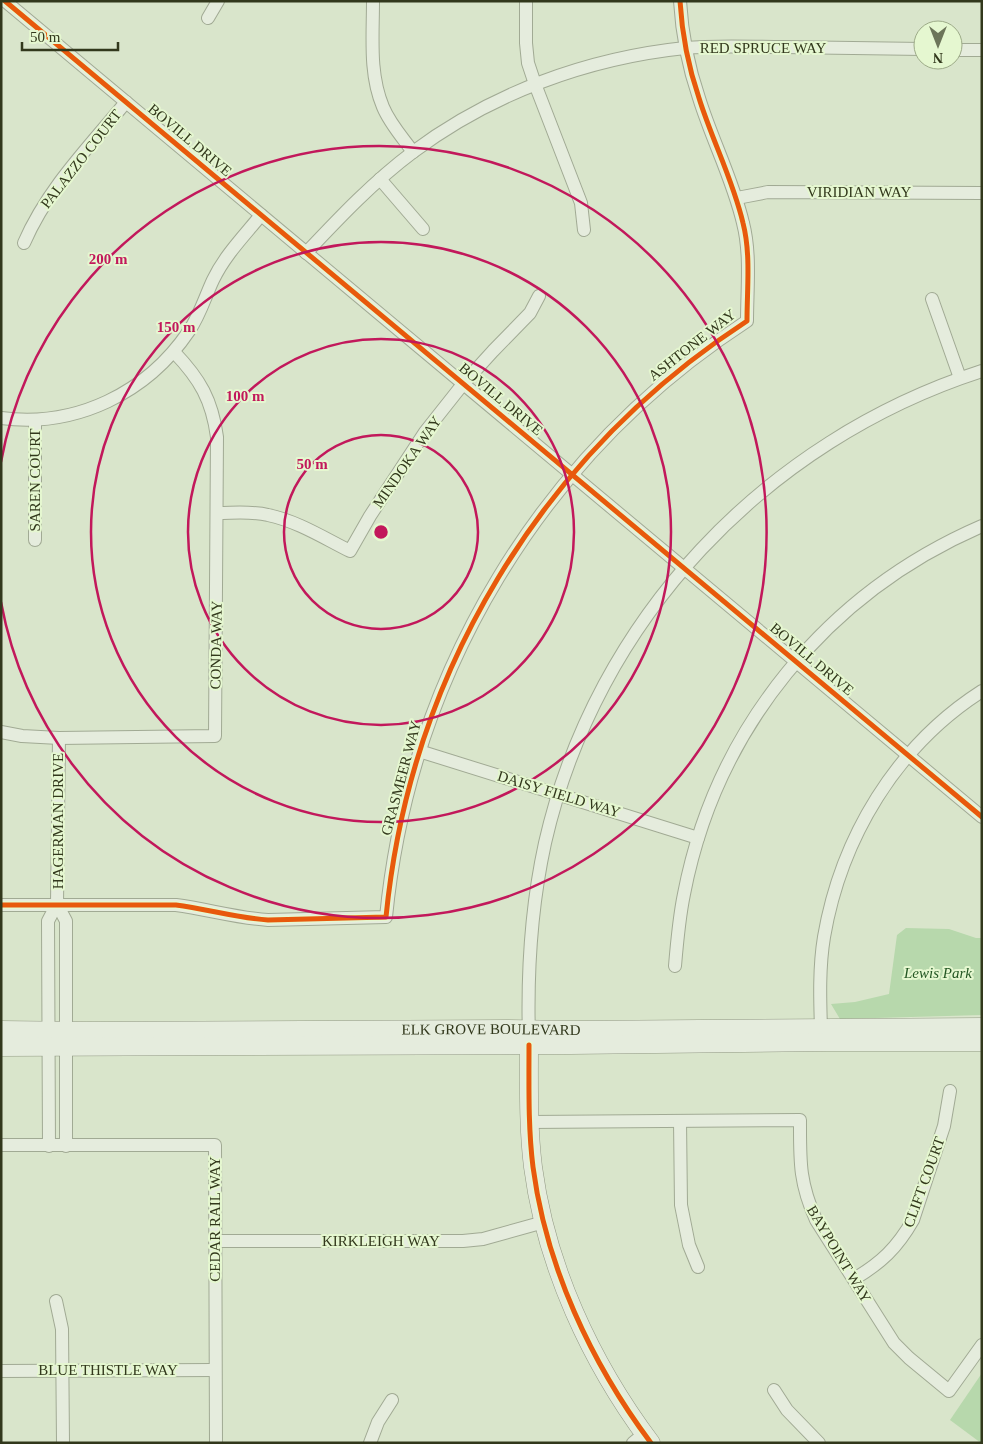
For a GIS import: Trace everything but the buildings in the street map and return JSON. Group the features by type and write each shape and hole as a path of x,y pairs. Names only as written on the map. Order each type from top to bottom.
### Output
{"main road":[{"name":"ELK GROVE BOULEVARD","path":"529,1038 821,1029 982,1027"},
{"name":"ELK GROVE BOULEVARD","path":"1,1030 57,1038"},
{"name":"ELK GROVE BOULEVARD","path":"1,1047 57,1038 86,1031 826,1042 982,1042"},
{"path":"529,1038 530,1122 533,1165 544,1222 560,1276 577,1317 593,1351 643,1440"}],"street":[{"name":"BOVILL DRIVE","path":"5,1 982,816"},
{"path":"208,18 218,1"},
{"path":"373,1 373,61 378,93 390,120 413,152"},
{"path":"526,1 528,63 581,203 584,230"},
{"name":"ASHTONE WAY","path":"572,474 617,426 652,393 691,360 747,321 747,254 744,226 736,198 699,99 685,48 680,1"},
{"name":"RED SPRUCE WAY","path":"306,253 353,204 413,152 469,116 535,84 598,64 685,48 720,46 913,49"},
{"path":"963,50 982,50"},
{"name":"PALAZZO COURT","path":"24,244 48,196 126,102"},
{"path":"380,179 423,229"},
{"name":"VIRIDIAN WAY","path":"736,198 768,192 982,193"},
{"path":"1,418 35,420 82,412 104,404 142,382 174,352 202,309 214,279 227,257 261,215"},
{"path":"463,384 530,313 539,296"},
{"path":"932,299 960,378"},
{"name":"CONDA WAY","path":"1,732 22,736 59,738 215,736 218,513 217,437 215,419 200,383 174,352"},
{"path":"529,1038 529,973 532,924 542,858 559,794 590,714 606,682 623,652 652,609 684,568 719,530 784,473 819,448 902,402 982,371"},
{"name":"MINDOKA WAY","path":"218,513 267,514 288,520 350,551 402,465 463,384"},
{"name":"SAREN COURT","path":"35,420 35,540"},
{"name":"GRASMEER WAY","path":"57,904 176,905 205,908 268,920 386,917 396,842 419,750 437,700 458,651 482,604 509,558 539,515 572,474"},
{"path":"675,966 684,894 698,838 724,770 745,732 769,696 796,661 860,599 897,572 938,547 982,526"},
{"path":"821,1029 821,978 824,939 838,877 852,841 884,785 908,755 935,727 982,691"},
{"name":"HAGERMAN DRIVE","path":"57,1038 66,921 57,904 59,738"},
{"name":"DAISY FIELD WAY","path":"419,750 698,838"},
{"path":"1,905 57,904"},
{"path":"49,1146 57,1038"},
{"path":"1,1145 66,1146 57,1038"},
{"name":"CLIFT COURT","path":"854,1280 890,1254 913,1220 944,1126 950,1091"},
{"name":"BAYPOINT WAY","path":"530,1122 800,1120 800,1170 808,1202 816,1220 894,1343 948,1391 982,1345"},
{"path":"680,1121 681,1205 689,1244 698,1267"},
{"name":"CEDAR RAIL WAY","path":"66,1146 215,1145 216,1443"},
{"name":"KIRKLEIGH WAY","path":"215,1241 463,1241 483,1239 544,1222"},
{"path":"56,1301 62,1329 63,1443"},
{"name":"BLUE THISTLE WAY","path":"1,1371 216,1370"},
{"path":"774,1390 787,1410 819,1443"},
{"path":"370,1443 378,1422 392,1400"}],"green space":[{"name":"Lewis Park","path":"906,928 949,929 976,938 982,938 982,1015 840,1019 831,1004 855,1002 889,994 897,935"},
{"path":"982,1373 982,1443 981,1443 950,1420"}],"cycle path":[{"path":"5,1 982,817"},
{"path":"1,905 176,905 268,920 386,917 400,827 424,740 456,657 498,578 549,504 607,436 673,375 747,321 748,259 743,223 734,191 704,114 692,74 682,26 680,1"},
{"path":"529,1045 531,1152 539,1204 548,1241 574,1312 591,1347 609,1380 651,1443"}]}
